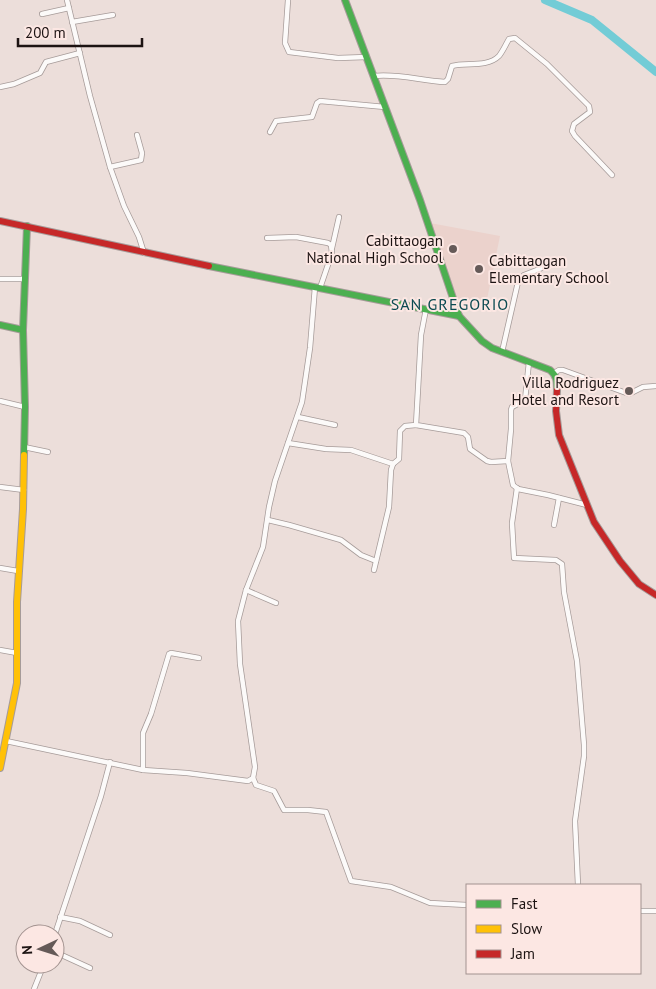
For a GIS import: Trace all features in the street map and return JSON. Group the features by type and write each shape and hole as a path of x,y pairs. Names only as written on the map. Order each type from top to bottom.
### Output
{"street":[{"path":"67,0 90,96 110,167 124,206 139,236 144,253"},
{"path":"288,0 286,43 289,52 338,58 367,57"},
{"path":"345,0 422,207 459,316 482,341 502,352 554,373 557,379 556,411 559,435 594,522 620,561 639,584 656,595"},
{"path":"42,14 69,8"},
{"path":"72,22 113,15"},
{"path":"374,76 390,75 409,79 445,82 448,79 452,66 475,64 494,59 501,54 509,39 515,38 547,64 589,106 590,112 574,124 572,131 612,175"},
{"path":"0,87 14,84 40,73 46,62 80,53"},
{"path":"270,132 276,121 312,117 320,101 385,107"},
{"path":"110,167 141,160 142,153 137,135"},
{"path":"339,217 332,253 317,287 304,392 298,417 272,490 263,548 246,590 238,621 238,646 255,767 254,778 256,785 274,791 284,810 316,810 328,813 351,881 391,887 430,903 466,904"},
{"path":"0,221 144,253 459,316"},
{"path":"0,768 15,696 18,571 24,490 25,407 23,330 27,226"},
{"path":"268,238 296,237 328,243 332,248"},
{"path":"502,352 518,282 524,275 542,268"},
{"path":"0,279 25,279"},
{"path":"416,425 421,336 426,309"},
{"path":"0,325 23,330"},
{"path":"529,362 525,400 512,407 511,410 508,461 514,485 517,488 587,505"},
{"path":"554,373 560,370 577,374 629,394 643,387 656,386"},
{"path":"0,401 25,407"},
{"path":"298,417 335,425"},
{"path":"374,570 389,507 390,476 393,464 399,459 401,429 405,426 416,425 466,434 470,449 487,461 508,461"},
{"path":"288,443 326,449 351,450 393,464"},
{"path":"24,447 48,452"},
{"path":"0,487 24,490"},
{"path":"517,488 512,520 514,558 556,560 562,564 565,600 576,656 584,745 575,821 578,884"},
{"path":"554,525 559,498"},
{"path":"268,520 290,524 341,540 362,555 376,561"},
{"path":"0,568 18,571"},
{"path":"246,590 276,603"},
{"path":"0,650 17,653"},
{"path":"143,770 143,733 151,714 169,654 171,652 200,658"},
{"path":"6,741 143,770 187,773 248,781 254,778"},
{"path":"58,924 79,865 110,762"},
{"path":"641,911 656,911"},
{"path":"60,917 80,921 110,935"},
{"path":"65,957 90,968"},
{"path":"34,989 40,974"}],"shaded area":[{"name":"Cabittaogan Elementary School","path":"430,223 500,236 485,309 460,309"}],"waterway":[{"path":"545,0 592,20 656,72"}],"traffic: fast":[{"path":"345,0 420,200 459,316 482,341 492,348 550,370 556,379 557,390"},
{"path":"24,455 23,330 27,226"},
{"path":"209,266 459,316"},
{"path":"0,325 23,330"}],"traffic: slow":[{"path":"0,768 17,683 17,602 23,509 24,455"}],"traffic: jam":[{"path":"0,221 209,266"},
{"path":"557,390 556,411 559,435 594,522 620,561 639,584 656,595"}],"place":[{"name":"Cabittaogan National High School","path":"453,249"},
{"name":"Cabittaogan Elementary School","path":"479,269"},
{"name":"Villa Rodriguez Hotel and Resort","path":"629,391"}],"district":[{"name":"SAN GREGORIO","path":"450,304"}]}
